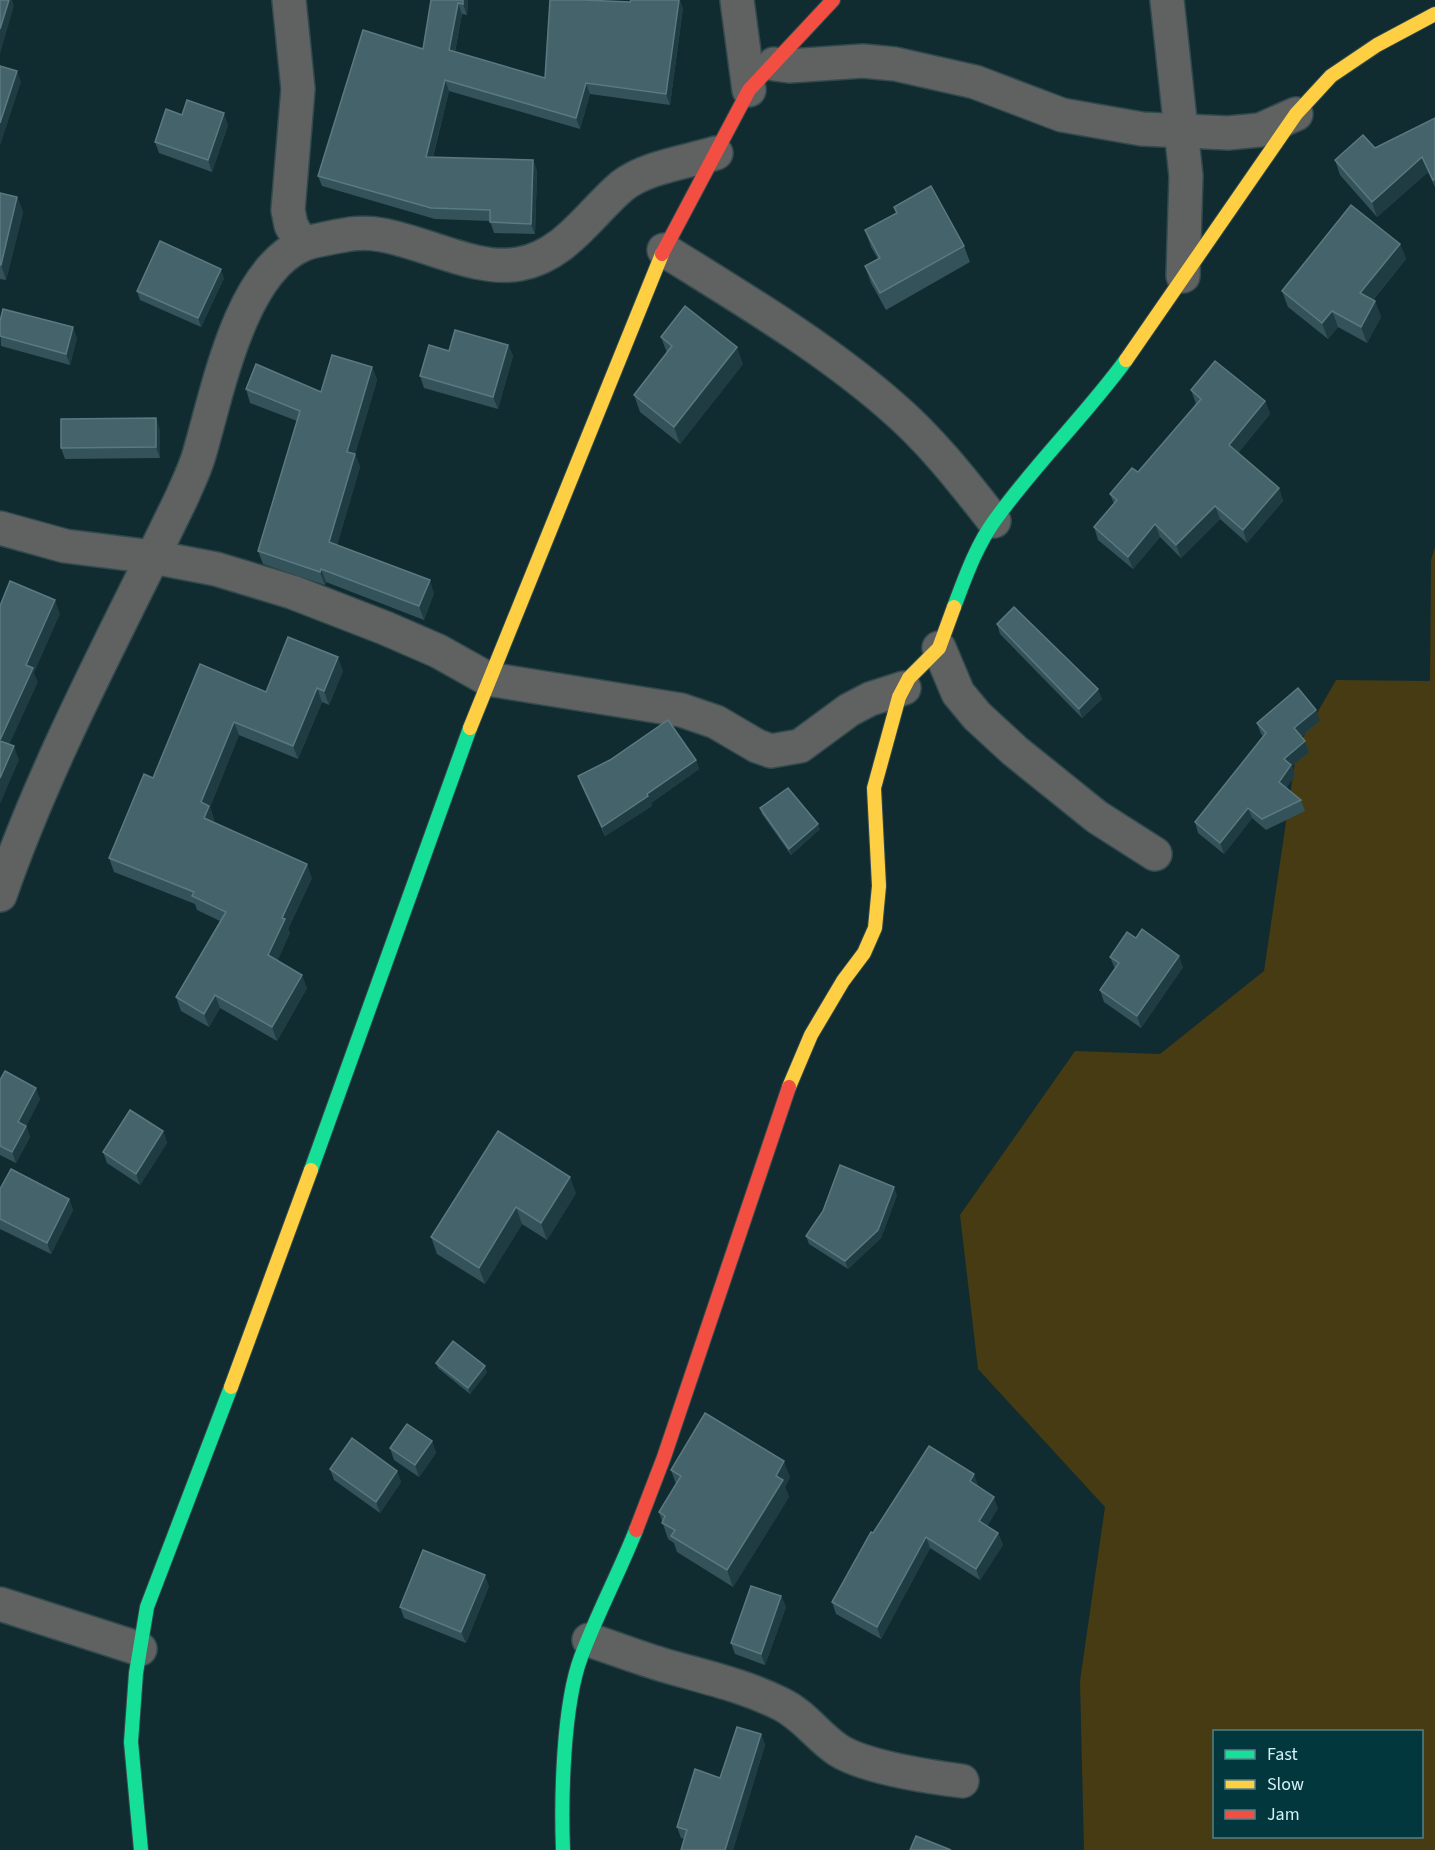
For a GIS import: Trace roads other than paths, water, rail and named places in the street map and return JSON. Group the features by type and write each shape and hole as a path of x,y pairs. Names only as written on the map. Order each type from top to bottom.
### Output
{"street":[{"path":"289,0 298,89 288,210 291,225 302,245"},
{"path":"737,0 749,90"},
{"path":"141,1850 131,1742 140,1649 147,1607 270,1284 488,679 664,250 749,90 833,0"},
{"path":"1167,0 1186,176 1183,276"},
{"path":"563,1850 562,1819 569,1711 580,1659 590,1640 664,1457 793,1076 811,1035 843,981 864,953 875,928 879,885 874,788 881,756 904,688 909,678 939,648 971,563 994,520 1100,396 1143,338 1183,276 1296,114 1331,76 1377,45 1435,14"},
{"path":"774,64 789,66 862,61 895,64 975,82 1062,115 1105,124 1182,132 1228,133 1260,130 1296,114"},
{"path":"0,895 15,852 66,736 153,557 198,458 227,356 241,319 261,284 283,258 302,245 354,232 404,239 489,264 517,265 543,257 582,229 623,185 647,173 716,153"},
{"path":"664,250 746,301 836,363 891,405 951,466 994,520"},
{"path":"0,528 65,546 153,557 216,569 292,591 438,651 488,679 681,710 716,722 757,746 771,751 800,746 849,710 904,688"},
{"path":"939,648 958,693 977,716 1014,751 1097,817 1155,854"},
{"path":"0,1604 140,1649"},
{"path":"590,1640 662,1665 726,1681 783,1704 802,1717 820,1737 840,1752 865,1761 962,1781"}]}
